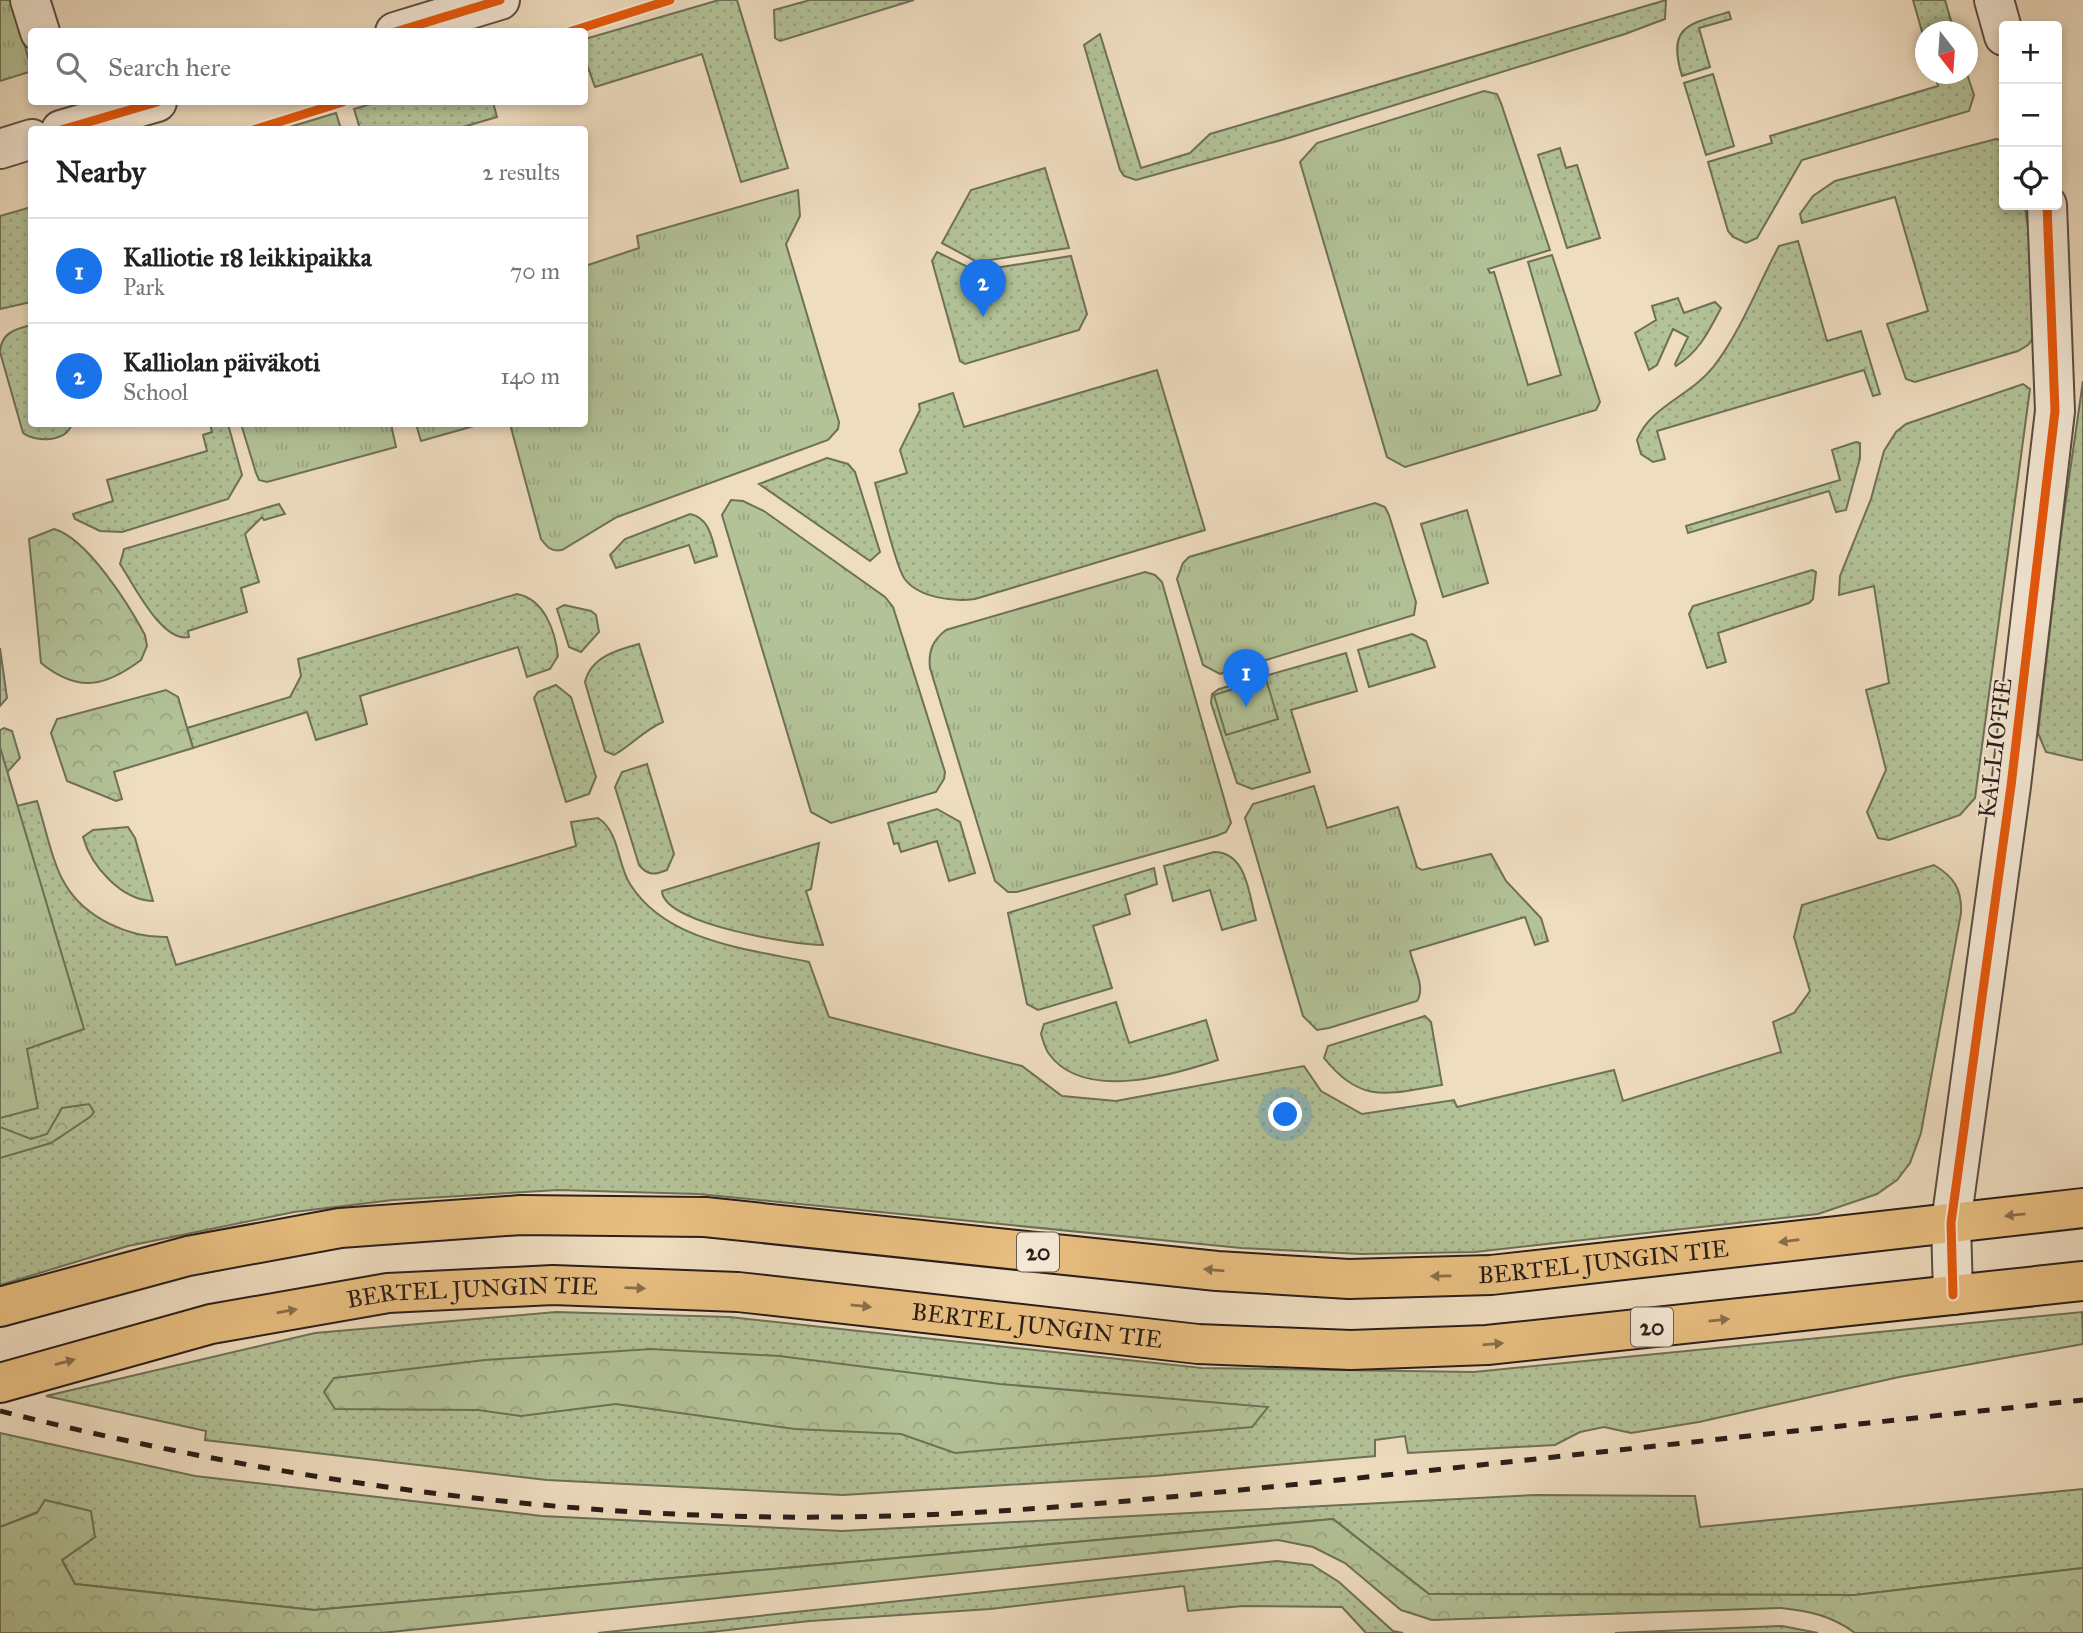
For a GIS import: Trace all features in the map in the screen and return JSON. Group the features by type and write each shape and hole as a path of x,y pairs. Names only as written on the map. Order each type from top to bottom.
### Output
{"highway":[{"name":"BERTEL JUNGIN TIE","path":"0,1307 188,1256 340,1228 521,1215 705,1217 1217,1271 1349,1279 1492,1275 2083,1208"},
{"name":"BERTEL JUNGIN TIE","path":"0,1382 211,1324 388,1293 553,1285 738,1292 1198,1344 1351,1350 1487,1345 2083,1280"}],"street":[{"path":"30,0 39,28"},
{"path":"408,28 500,0"},
{"path":"1993,0 1999,21"},
{"path":"63,119 140,105"},
{"path":"0,149 28,140"},
{"name":"KALLIOTIE","path":"1953,1295 1951,1223 2011,786 2055,411 2047,210"}],"green space":[{"path":"0,0 12,0 28,57 28,72 0,81"},
{"path":"719,0 737,0 788,168 741,182 702,54 595,87 588,67 588,38"},
{"path":"810,0 914,0 780,41 775,38 774,10"},
{"path":"1666,0 1665,19 1625,34 1285,139 1136,180 1124,176 1120,170 1084,45 1100,34 1141,168 1190,153 1210,134"},
{"path":"1913,0 1945,0 1951,21 1919,21"},
{"path":"1729,12 1731,19 1699,28 1710,67 1682,76 1677,47 1679,37 1692,24"},
{"path":"1713,74 1734,146 1706,155 1684,83"},
{"path":"1970,84 1974,95 1969,111 1802,160 1757,238 1746,243 1733,237 1728,231 1708,162 1772,143 1770,136 1938,86"},
{"path":"1484,91 1497,94 1501,103 1550,250 1488,269 1490,273 1494,272 1528,385 1561,375 1528,262 1552,255 1600,402 1596,410 1405,467 1387,457 1300,162 1317,143"},
{"path":"367,105 494,105 497,117 466,126 359,126 354,109"},
{"path":"336,113 340,126 293,126"},
{"path":"1999,140 1999,210 2025,210 2034,270 2037,333 2028,345 2018,351 1915,382 1906,379 1887,324 1928,311 1895,197 1802,223 1800,214 1813,196 1835,181"},
{"path":"1560,148 1566,168 1577,165 1600,238 1567,248 1538,155"},
{"path":"1045,168 1069,248 977,262 942,243 971,190"},
{"path":"798,190 800,216 786,244 839,422 838,429 828,440 617,517 562,550 555,550 541,539 511,427 588,427 588,265 639,248 637,236"},
{"path":"28,208 28,303 0,309 0,216"},
{"path":"1798,241 1827,341 1861,331 1880,394 1873,396 1864,370 1657,431 1665,459 1653,462 1641,454 1637,440 1643,428 1651,418 1714,366 1741,323 1779,246"},
{"path":"937,252 976,271 1071,256 1087,314 1079,330 965,364 960,361 932,261"},
{"path":"1678,298 1684,313 1715,302 1721,308 1703,340 1676,366 1688,337 1673,329 1657,365 1649,370 1635,333 1656,320 1652,306"},
{"path":"28,326 28,427 70,427 64,434 43,439 23,433 0,352 3,340 14,330"},
{"path":"1157,370 1205,530 975,599 937,597 918,590 904,578 892,547 875,483 907,473 900,450 920,410 919,404 953,393 964,427"},
{"path":"2083,381 2083,760 2080,760 2046,752 2038,733 2061,534"},
{"path":"2023,384 2030,389 1975,798 1960,815 1889,840 1878,838 1867,812 1886,770 1866,690 1889,683 1874,586 1839,595 1840,576 1871,499 1884,451 1896,432 1906,424"},
{"path":"211,427 229,427 242,475 228,499 122,532 100,531 75,519 73,514 113,501 107,480 207,451 203,435 212,432"},
{"path":"242,427 392,427 396,447 267,482 259,480"},
{"path":"417,427 470,427 421,441"},
{"path":"1860,443 1860,458 1846,510 1836,512 1829,491 1688,533 1686,526 1840,480 1832,450"},
{"path":"827,458 848,464 855,472 880,552 870,561 759,484"},
{"path":"731,500 743,501 764,511 885,597 893,607 945,772 936,792 831,823 811,812 722,515"},
{"path":"1375,503 1385,507 1389,515 1416,602 1414,615 1220,674 1203,665 1177,579 1183,563 1189,557"},
{"path":"279,504 285,514 264,520 262,517 245,534 259,582 241,588 247,612 188,631 189,637 169,631 159,622 120,564 124,549"},
{"path":"1467,510 1488,583 1443,597 1421,524"},
{"path":"690,514 697,516 706,525 717,556 695,563 689,545 616,568 610,555 625,539"},
{"path":"54,529 80,545 106,574 145,635 147,646 141,660 103,681 91,683 67,679 41,663 29,539"},
{"path":"1812,570 1816,572 1813,599 1809,603 1718,633 1726,662 1707,668 1689,614 1693,606"},
{"path":"1145,572 1155,575 1162,582 1231,823 1226,832 1216,836 1017,892 1008,892 995,881 930,668 932,646 946,630"},
{"path":"517,594 534,602 551,626 558,656 550,669 527,677 518,647 360,696 367,724 316,740 307,712 193,748 187,728 290,697 301,676 298,659"},
{"path":"564,605 591,611 596,615 599,632 581,652 569,647 557,609"},
{"path":"1412,634 1426,641 1435,667 1369,687 1358,650"},
{"path":"639,644 663,722 614,755 605,751 585,682 593,666 606,656"},
{"path":"0,648 7,698 0,706"},
{"path":"1346,653 1357,691 1291,710 1310,772 1252,789 1237,783 1211,703 1212,694 1219,689"},
{"path":"1266,679 1278,719 1226,735 1214,695"},
{"path":"556,685 571,697 596,777 589,794 566,802 534,698 538,692"},
{"path":"166,690 178,697 193,748 114,772 122,799 116,801 67,781 51,733 57,719"},
{"path":"4,728 12,731 20,758 0,780 0,730"},
{"path":"0,747 84,1029 27,1049 38,1108 0,1118"},
{"path":"647,764 674,854 667,870 655,874 645,871 639,865 615,787 622,772"},
{"path":"1314,786 1327,828 1398,807 1417,867 1422,870 1491,854 1506,881 1541,918 1548,941 1535,945 1525,917 1410,951 1420,983 1417,1001 1317,1030 1303,1016 1245,818 1253,804"},
{"path":"37,801 56,866 74,896 84,907 109,924 138,934 167,937 176,965 576,846 571,822 598,818 610,831 630,884 646,903 665,919 710,940 809,962 829,1017 1022,1066 1062,1096 1116,1101 1304,1066 1321,1091 1362,1114 1454,1100 1457,1107 1614,1070 1623,1101 1781,1052 1773,1022 1794,1013 1810,991 1794,937 1802,905 1934,865 1955,884 1960,897 1961,913 1921,1133 1910,1163 1897,1180 1877,1194 1818,1214 1475,1252 1361,1254 1241,1248 698,1194 558,1190 393,1200 294,1212 128,1246 0,1285 0,810"},
{"path":"937,809 960,822 975,873 949,881 937,841 901,852 898,843 894,844 888,823"},
{"path":"128,827 135,838 153,901 130,895 109,880 93,859 83,837 93,830"},
{"path":"819,843 811,889 806,891 823,945 760,937 706,923 668,903 662,891"},
{"path":"1214,852 1234,859 1240,867 1256,920 1222,930 1210,890 1173,901 1164,866"},
{"path":"1154,868 1157,884 1125,895 1130,914 1093,926 1112,988 1038,1010 1027,1004 1008,913"},
{"path":"1116,1002 1129,1043 1206,1020 1218,1060 1154,1077 1106,1081 1084,1077 1064,1069 1049,1054 1041,1034 1044,1024"},
{"path":"1425,1016 1431,1022 1442,1085 1392,1093 1364,1090 1351,1084 1324,1058 1328,1046"},
{"path":"89,1104 94,1112 90,1117 51,1143 0,1158 0,1127 31,1139 47,1134 62,1108"},
{"path":"556,1312 729,1317 1202,1368 1474,1372 2082,1312 2083,1344 1899,1377 1699,1422 1631,1433 1604,1427 1580,1432 1555,1445 1408,1453 1405,1436 1375,1440 1375,1456 1154,1476 843,1495 547,1480 205,1440 206,1431 46,1396 315,1333"},
{"path":"651,1349 779,1356 1000,1384 1268,1407 1252,1427 955,1453 901,1434 795,1429 616,1404 521,1416 478,1410 335,1409 324,1392 334,1378 485,1360"},
{"path":"0,1433 195,1476 542,1516 842,1531 1536,1495 1695,1496 1700,1527 2083,1489 2083,1568 1855,1595 1429,1594 1333,1519 314,1610 75,1584 62,1560 95,1537 37,1512 0,1527"},
{"path":"45,1500 91,1511 95,1537 62,1560 75,1584 314,1610 1333,1519 1429,1594 1855,1595 2083,1568 2083,1633 1855,1633 1820,1615 1781,1608 1432,1620 1401,1610 1345,1563 1313,1547 1278,1540 381,1633 0,1633 0,1527 37,1513"},
{"path":"1277,1561 1312,1565 1339,1582 1393,1631 1403,1633 1366,1633 1342,1607 1243,1606 1188,1611 1184,1586 990,1609 810,1621 702,1633 598,1633"},
{"path":"1782,1626 1818,1633 1615,1633"}],"railway":[{"path":"0,1411 205,1457 414,1491 624,1511 834,1517 963,1513 1157,1498 2083,1400"}],"cycle path":[{"path":"408,28 500,0"},
{"path":"582,28 670,0"},
{"path":"75,126 147,105"},
{"path":"266,126 333,105"},
{"path":"1953,1295 1951,1223 2011,786 2055,411 2047,210"}],"place":[{"name":"Kalliolan päiväkoti","path":"983,317"},
{"name":"Kalliotie 18 leikkipaikka","path":"1246,707"}]}
